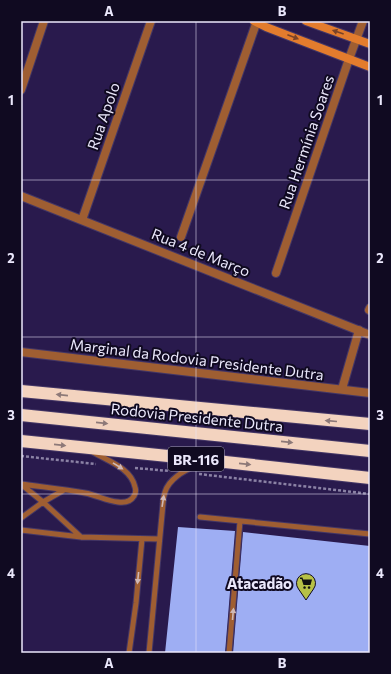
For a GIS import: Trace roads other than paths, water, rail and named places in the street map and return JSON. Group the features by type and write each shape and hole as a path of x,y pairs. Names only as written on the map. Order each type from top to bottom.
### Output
{"highway":[{"name":"Rodovia Presidente Dutra","path":"21,391 370,424"},
{"name":"Rodovia Presidente Dutra","path":"21,415 370,451"},
{"name":"BR-116","path":"21,441 370,478"}],"street":[{"path":"21,90 44,21"},
{"name":"Rua Apolo","path":"82,220 151,21"},
{"path":"306,21 370,44"},
{"name":"Rua Hermínia Soares","path":"276,273 349,59 364,21"},
{"path":"181,237 256,22 370,66"},
{"name":"Rua 4 de Março","path":"21,196 370,335"},
{"path":"342,389 359,330"},
{"name":"Marginal da Rodovia Presidente Dutra","path":"21,352 370,393"}],"lane":[{"path":"21,484 85,493 118,502 125,502 134,497 136,492 134,483 128,474 119,467 84,447"},
{"path":"149,653 165,492 172,480 206,460"},
{"path":"21,484 81,537"},
{"path":"21,518 43,502 64,490"},
{"path":"200,517 370,534"},
{"path":"229,653 240,521"},
{"path":"21,530 81,537 160,540"},
{"path":"129,653 136,603 142,539"}],"place":[{"name":"Atacadão","path":"306,600"}]}
